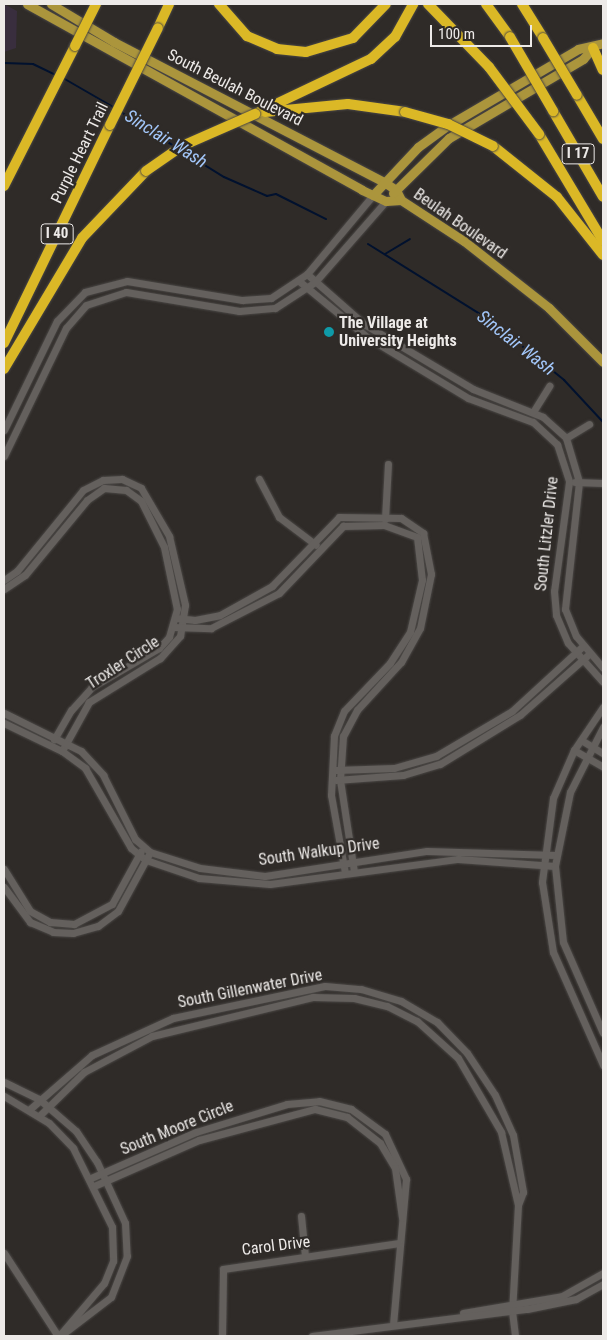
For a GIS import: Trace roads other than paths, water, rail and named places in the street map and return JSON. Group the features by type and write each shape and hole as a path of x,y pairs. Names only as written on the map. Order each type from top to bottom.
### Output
{"highway":[{"path":"75,46 89,4"},
{"path":"4,186 96,4"},
{"name":"Purple Heart Trail","path":"4,343 170,4"},
{"path":"219,4 247,36 277,50 306,52 353,38 386,4"},
{"path":"4,369 82,238 146,170 182,146 362,65 384,48 404,25 413,4"},
{"path":"428,4 489,67 539,134 603,241"},
{"name":"I 17","path":"486,4 510,37 603,198"},
{"name":"I 17","path":"522,4 603,139"},
{"path":"593,48 603,70"},
{"path":"255,114 328,104 405,112 448,124 493,146 558,196 603,255"}],"main road":[{"name":"South Beulah Boulevard","path":"28,4 200,100"},
{"name":"South Beulah Boulevard","path":"52,4 114,42 384,182 396,190 401,200"},
{"path":"386,201 444,142 583,59 593,48 603,43"},
{"path":"373,195 392,174 447,126 578,49 593,48"},
{"name":"Beulah Boulevard","path":"200,100 373,195 386,201 401,200 464,241 549,308 603,362"}],"street":[{"path":"4,430 57,321 85,292 110,283 135,281 258,301 299,281 307,274 373,195"},
{"path":"4,456 66,328 100,297 135,292 255,311 275,308 307,289 315,282 386,201"},
{"path":"307,274 364,324 461,382 533,412 566,438 589,424"},
{"name":"South Litzler Drive","path":"299,281 360,332 468,398 533,422 549,433 563,455 569,482 554,602 561,630 582,661 603,682"},
{"path":"533,412 549,386"},
{"name":"South Litzler Drive","path":"566,438 579,482 564,598 571,628 583,646 603,668"},
{"path":"384,525 388,464"},
{"name":"Troxler Circle","path":"4,580 17,571 89,485 122,479 146,492 165,527 184,595 182,629 171,650 89,702 62,751"},
{"path":"259,479 279,517 320,549"},
{"path":"569,482 603,483"},
{"name":"Troxler Circle","path":"4,589 25,575 87,500 99,490 119,488 141,501 160,535 176,618 174,627 159,648 92,687 56,736 52,745"},
{"path":"176,618 184,619 220,615 272,586 339,518 385,516 411,521 428,543 426,612 401,662 349,720 340,780 354,872"},
{"path":"174,627 182,629 221,624 280,593 342,526 384,525 417,537 420,597 399,652 338,721 331,780 345,873"},
{"path":"331,770 394,768 436,756 512,711 583,646"},
{"path":"331,780 403,775 440,764 520,715 590,654"},
{"path":"603,707 574,750 553,798 542,865 543,908 553,952 603,1064"},
{"name":"South Walkup Drive","path":"4,713 66,741 98,768 129,832 150,852 200,868 252,875 445,850 555,855"},
{"name":"South Walkup Drive","path":"4,723 52,745 90,773 116,830 146,860 199,878 238,884 270,884 458,860 555,866"},
{"path":"603,727 586,757 563,814 555,855 563,942 603,1033"},
{"path":"580,740 603,753"},
{"path":"574,750 603,767"},
{"path":"4,869 30,911 50,922 74,924 96,917 112,904 143,846"},
{"path":"4,887 30,922 74,933 98,926 118,911 150,852"},
{"name":"South Gillenwater Drive","path":"30,1109 39,1099 98,1052 173,1018 325,986 380,993 411,1006 452,1036 495,1095 523,1170 518,1205 512,1302 515,1336"},
{"name":"South Gillenwater Drive","path":"39,1116 47,1106 84,1072 130,1046 225,1016 334,996 370,1001 406,1015 446,1045 481,1091 501,1132 518,1205"},
{"path":"406,1015 411,1006"},
{"path":"4,1082 39,1099 76,1131 102,1173 125,1223 124,1270 105,1305 59,1336"},
{"path":"4,1096 30,1109 73,1148 91,1178 112,1227 113,1260 99,1291 59,1336"},
{"name":"South Moore Circle","path":"91,1178 196,1132 287,1104 319,1101 363,1116 394,1147 408,1193 399,1243 393,1324"},
{"name":"South Moore Circle","path":"94,1186 199,1140 315,1109 347,1116 380,1143 395,1168 402,1218"},
{"path":"301,1216 305,1256"},
{"name":"Carol Drive","path":"222,1336 223,1269 399,1243"},
{"path":"4,1253 59,1336"},
{"path":"458,1315 512,1302 572,1293 603,1273"},
{"path":"312,1336 458,1315 512,1311 576,1299 603,1284"}],"waterway":[{"name":"Sinclair Wash","path":"4,63 33,64 56,75"},
{"name":"Sinclair Wash","path":"63,78 115,108"},
{"name":"Sinclair Wash","path":"121,112 174,146"},
{"name":"Sinclair Wash","path":"182,151 224,177 267,196 276,194 326,219"},
{"path":"385,254 410,239"},
{"name":"Sinclair Wash","path":"368,244 491,321 564,380 603,422"}],"place":[{"name":"The Village at University Heights","path":"329,332"}]}
